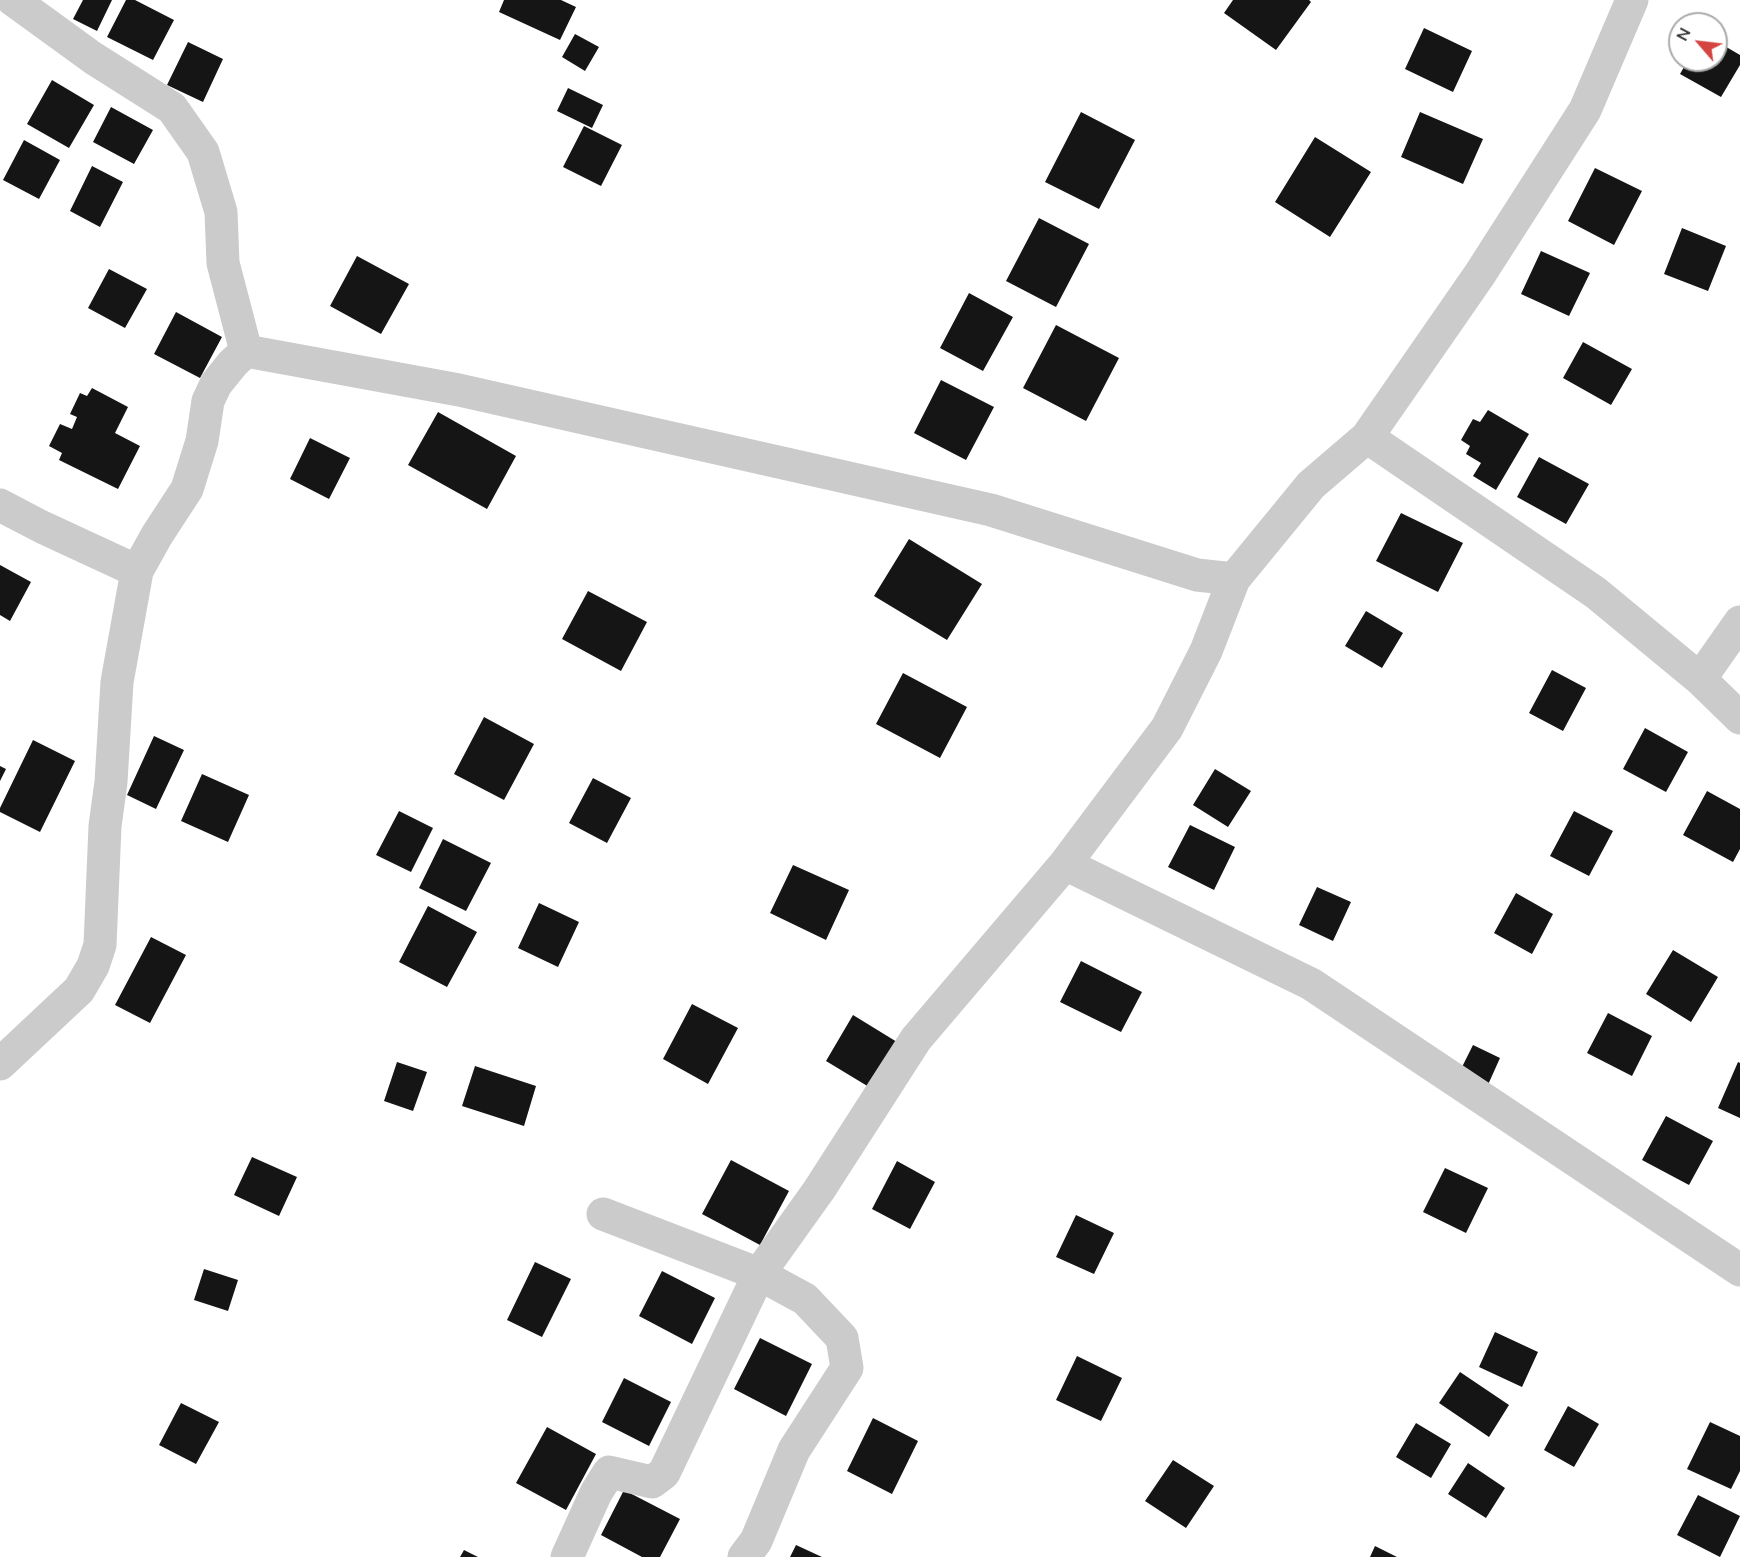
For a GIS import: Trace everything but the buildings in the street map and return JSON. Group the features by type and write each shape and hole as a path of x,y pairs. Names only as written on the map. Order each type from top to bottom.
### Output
{"street":[{"path":"13,0 93,58 172,108 203,152 221,212 223,263 246,351"},
{"path":"567,1557 596,1493 609,1472 652,1482 664,1473 759,1274 819,1190 916,1039 1065,864 1167,728 1206,651 1234,579 1311,485 1367,437 1480,274 1585,110 1632,0"},
{"path":"0,1064 79,990 93,966 100,945 105,826 111,782 117,682 137,571 187,489 202,441 208,401 216,384 246,351"},
{"path":"246,351 459,390 991,510 1197,575 1234,579"},
{"path":"1367,437 1596,593 1700,679 1740,717"},
{"path":"0,505 137,571"},
{"path":"1700,679 1740,622"},
{"path":"1065,864 1311,984 1740,1270"},
{"path":"603,1214 759,1274 805,1299 842,1338 848,1368 794,1450 756,1541 744,1557"}]}
